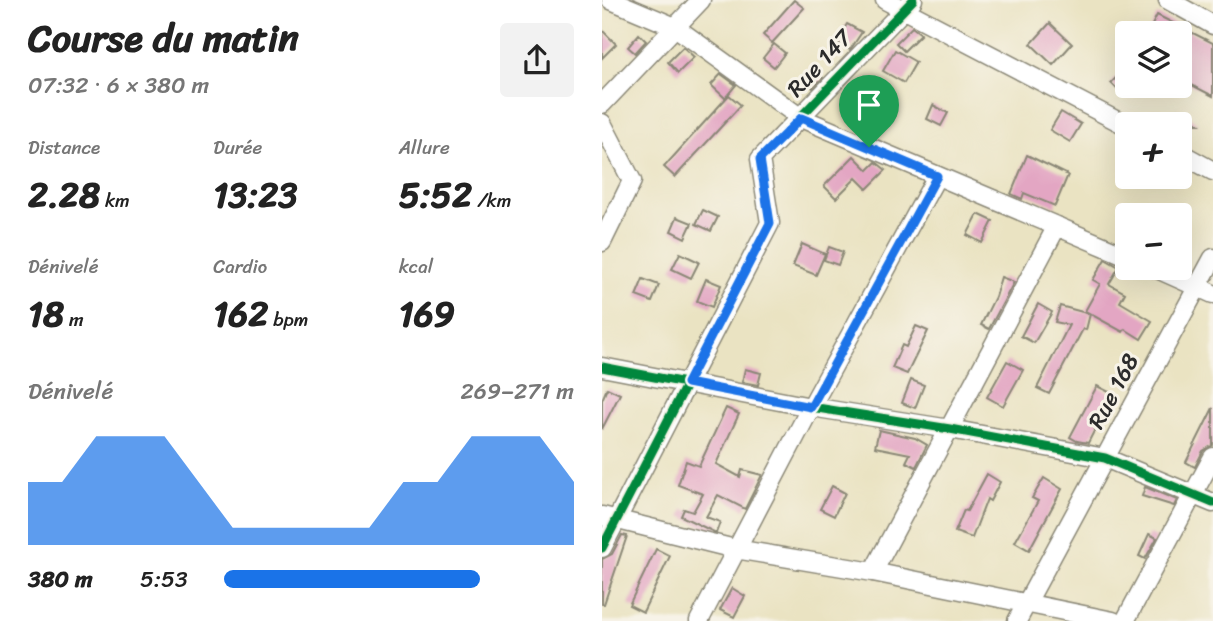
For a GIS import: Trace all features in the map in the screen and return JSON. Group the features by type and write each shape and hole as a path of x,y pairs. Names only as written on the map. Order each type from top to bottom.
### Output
{"street":[{"path":"611,0 675,27 801,118 1115,251"},
{"path":"602,104 701,0"},
{"path":"885,0 908,5 1115,119"},
{"path":"1168,0 1213,25"},
{"name":"Rue 147","path":"687,383 770,223 760,159 908,5"},
{"path":"602,123 632,181 602,242"},
{"path":"1192,160 1213,171"},
{"path":"699,621 735,549 937,176"},
{"path":"873,572 1058,226"},
{"name":"Rue 168","path":"1017,621 1105,458 1205,290 1213,258"},
{"path":"1183,280 1205,290"},
{"path":"602,367 811,407 1105,458 1213,503"},
{"path":"602,548 609,518 687,383"},
{"path":"1125,621 1213,457"},
{"path":"609,518 735,549 873,572 1113,621"}],"building":[{"path":"794,0 804,8 772,43 763,35"},
{"path":"1157,15 1169,21 1154,21"},
{"path":"1050,23 1072,44 1053,65 1031,44"},
{"path":"847,24 862,32 850,50 836,42"},
{"path":"912,27 921,34 904,51 896,43"},
{"path":"602,30 616,44 602,58"},
{"path":"1192,32 1213,43 1213,96 1192,85"},
{"path":"639,34 646,41 635,53 628,47"},
{"path":"774,44 785,53 774,67 763,58"},
{"path":"683,47 694,57 678,73 668,62"},
{"path":"895,50 916,62 904,83 883,71"},
{"path":"814,70 823,78 813,88 804,80"},
{"path":"721,74 736,85 725,98 711,85"},
{"path":"729,95 741,105 675,177 664,167"},
{"path":"933,105 948,113 941,126 927,119"},
{"path":"1061,112 1081,124 1070,142 1050,130"},
{"path":"1027,155 1068,175 1055,206 1024,193 1022,199 1011,194"},
{"path":"854,156 868,170 876,162 886,170 867,189 856,178 836,198 824,186"},
{"path":"703,210 718,217 711,231 696,224"},
{"path":"978,214 993,221 982,243 967,235"},
{"path":"677,217 692,223 685,238 671,231"},
{"path":"802,244 825,254 816,275 793,266"},
{"path":"829,247 843,252 838,265 824,260"},
{"path":"680,253 699,262 691,278 672,269"},
{"path":"1105,259 1115,265 1115,274 1109,284 1125,293 1120,302 1152,321 1141,339 1085,311 1100,284 1093,280"},
{"path":"1001,277 1014,282 989,329 981,325 995,297"},
{"path":"643,279 659,285 652,302 636,296"},
{"path":"706,279 721,285 712,307 697,301"},
{"path":"1038,304 1052,312 1034,343 1021,336"},
{"path":"1060,306 1090,314 1086,330 1083,329 1049,394 1037,388 1069,325 1055,322"},
{"path":"916,326 928,331 907,374 892,368 902,345 906,347"},
{"path":"1007,361 1023,370 1003,406 987,397"},
{"path":"745,369 761,373 758,385 742,382"},
{"path":"911,380 924,385 915,408 902,403"},
{"path":"1097,386 1113,394 1088,443 1077,441 1070,437"},
{"path":"607,388 620,394 602,429 602,400"},
{"path":"726,408 739,414 716,464 740,477 742,470 762,475 745,509 718,495 706,517 720,522 716,533 681,516 684,509 693,512 703,494 678,485 686,461 699,466"},
{"path":"1213,408 1213,445 1203,451 1195,467 1186,462"},
{"path":"879,430 915,438 927,445 916,467 906,462 910,454 875,447"},
{"path":"987,474 1000,482 990,501 987,499 972,538 955,532 964,510 967,511"},
{"path":"1044,478 1062,489 1029,550 1015,542 1038,501 1032,498"},
{"path":"832,486 845,493 834,516 820,509"},
{"path":"1145,487 1177,500 1174,506 1142,496"},
{"path":"1149,534 1157,538 1145,559 1139,556"},
{"path":"622,535 627,536 602,604 602,559 612,554"},
{"path":"656,549 670,556 643,612 629,605"},
{"path":"732,588 745,596 734,617 720,610"}],"cycle path":[{"path":"602,548 770,223 760,159 913,0"},
{"path":"602,367 811,407 1105,458 1213,503"}],"route":[{"path":"801,118 869,147 937,176 811,407 687,383 770,223 760,159 801,118"}]}
